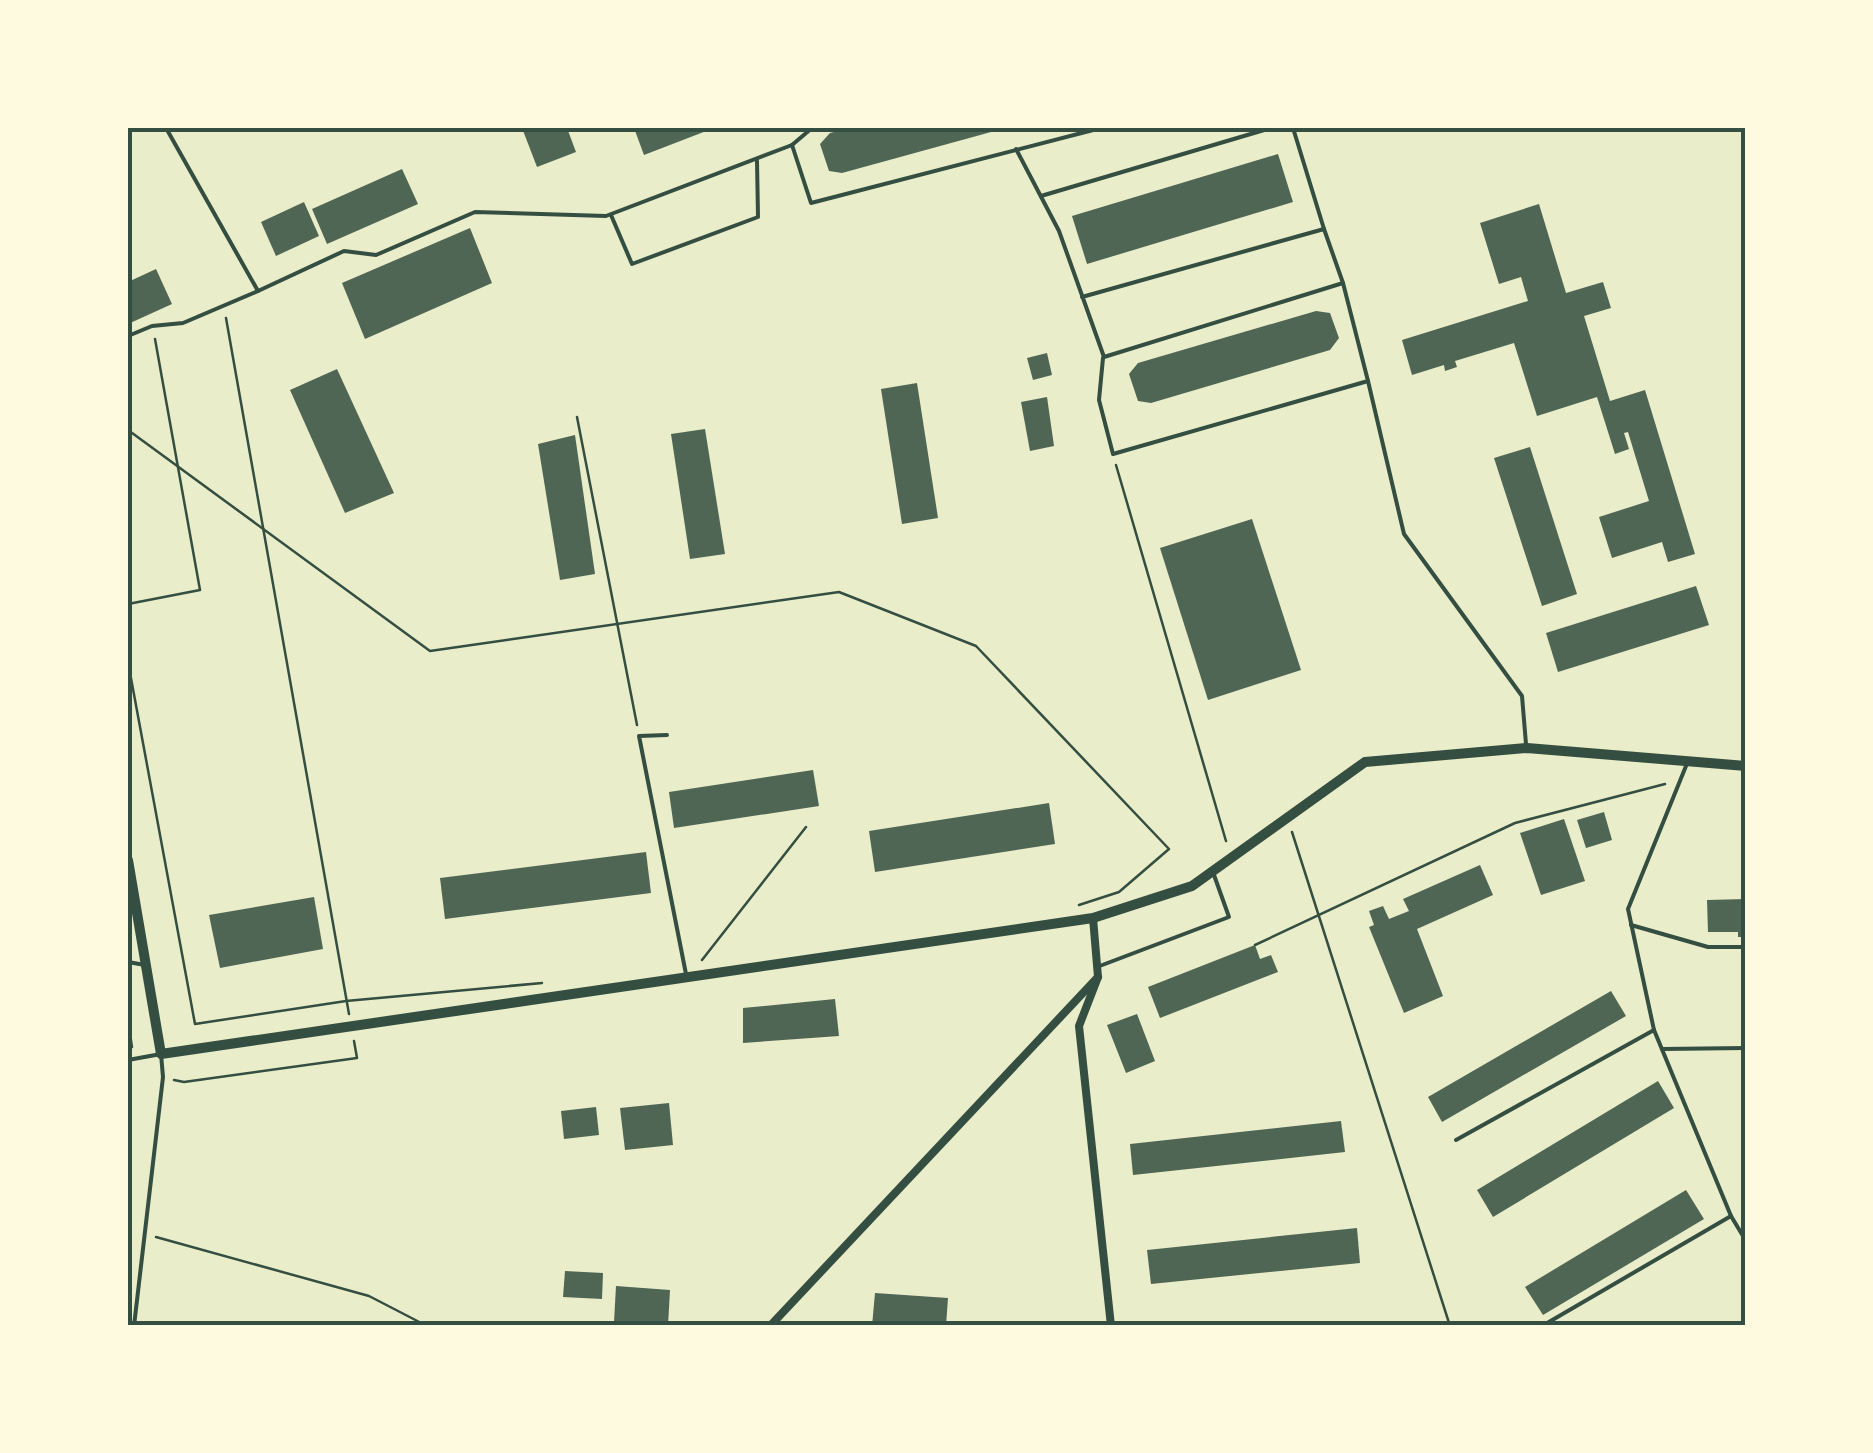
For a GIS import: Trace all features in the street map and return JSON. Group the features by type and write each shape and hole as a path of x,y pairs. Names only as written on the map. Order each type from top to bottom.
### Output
{"street":[{"path":"128,860 161,1054 686,974 1093,918 1192,886 1365,762 1527,748 1746,766"},
{"path":"1093,918 1098,972 1078,1026 1111,1326"},
{"path":"770,1326 1098,972"}],"lane":[{"path":"166,128 258,290"},
{"path":"128,336 152,326 183,323 344,251 376,255 475,212 611,214 792,146 812,128"},
{"path":"792,146 811,202 1101,128"},
{"path":"1040,196 1271,128"},
{"path":"1293,128 1343,283 1404,534 1522,696 1527,748"},
{"path":"1016,150 1058,230 1104,357 1099,400 1112,454 1368,381"},
{"path":"611,214 632,264 758,217 757,159"},
{"path":"1082,296 1324,230"},
{"path":"1104,357 1343,283"},
{"path":"667,736 639,736 686,974"},
{"path":"1687,761 1628,909 1654,1030 1731,1216 1746,1241"},
{"path":"1098,972 1229,917 1213,871"},
{"path":"1631,925 1708,947 1746,947"},
{"path":"128,962 146,966"},
{"path":"1456,1140 1654,1030"},
{"path":"1662,1050 1746,1048"},
{"path":"130,1059 161,1054 163,1077 134,1326"},
{"path":"1542,1326 1731,1216"}],"path":[{"path":"163,1077 184,1082 357,1058 224,306"},
{"path":"128,604 200,590 152,326"},
{"path":"577,417 639,736"},
{"path":"128,430 430,651 839,592 976,646 1169,849 1119,892 1068,908"},
{"path":"1112,454 1231,858"},
{"path":"128,662 195,1024 346,1000 553,982"},
{"path":"1255,946 1515,822 1680,780"},
{"path":"1287,818 1450,1326"},
{"path":"686,974 696,968 806,828"},
{"path":"128,1021 130,1059"},
{"path":"144,1234 369,1296 427,1326"}],"building":[{"path":"522,128 567,128 576,152 537,167"},
{"path":"634,128 714,128 644,155"},
{"path":"850,128 1002,129 842,173 829,171 820,144 830,133"},
{"path":"1278,154 1293,202 1087,264 1072,216"},
{"path":"402,169 418,204 327,244 312,209"},
{"path":"304,202 319,236 276,256 261,222"},
{"path":"1539,204 1566,293 1603,282 1611,308 1584,316 1610,401 1645,390 1695,554 1668,562 1662,542 1612,558 1599,517 1649,501 1628,432 1624,433 1629,449 1615,454 1597,397 1537,416 1514,343 1455,361 1457,367 1445,371 1444,365 1412,375 1402,340 1528,301 1521,277 1499,284 1480,223"},
{"path":"470,228 492,283 365,339 342,283"},
{"path":"156,269 172,304 128,324 128,282"},
{"path":"1316,311 1330,313 1339,338 1330,350 1151,403 1138,401 1129,374 1138,363"},
{"path":"1047,353 1052,375 1033,380 1027,358"},
{"path":"337,369 394,493 345,513 290,390"},
{"path":"917,383 938,518 902,524 881,389"},
{"path":"1047,397 1054,446 1030,451 1021,402"},
{"path":"705,429 725,554 690,559 671,434"},
{"path":"575,435 595,574 560,580 538,444"},
{"path":"1530,447 1577,594 1542,606 1494,458"},
{"path":"1252,519 1301,670 1208,700 1160,548"},
{"path":"1696,586 1709,625 1558,672 1546,633"},
{"path":"813,770 819,806 674,828 669,792"},
{"path":"1049,803 1055,844 875,872 869,831"},
{"path":"1604,812 1612,840 1586,848 1577,820"},
{"path":"1564,819 1585,881 1541,895 1520,833"},
{"path":"646,852 651,893 445,919 440,878"},
{"path":"1480,865 1493,895 1417,929 1443,996 1404,1013 1369,927 1374,925 1369,911 1383,906 1389,919 1409,911 1403,899"},
{"path":"314,897 323,949 220,968 209,915"},
{"path":"1746,899 1746,937 1738,937 1738,932 1708,932 1707,900"},
{"path":"1255,945 1260,959 1271,955 1278,972 1160,1018 1148,987"},
{"path":"1611,991 1626,1016 1442,1122 1428,1097"},
{"path":"835,999 839,1036 743,1043 743,1008"},
{"path":"1137,1014 1155,1061 1126,1073 1107,1025"},
{"path":"1658,1081 1674,1108 1493,1217 1477,1190"},
{"path":"669,1103 673,1145 625,1150 620,1108"},
{"path":"596,1107 599,1135 564,1139 561,1111"},
{"path":"1341,1121 1345,1152 1133,1175 1130,1144"},
{"path":"1686,1190 1704,1219 1543,1315 1525,1287"},
{"path":"1357,1228 1360,1263 1151,1284 1147,1250"},
{"path":"565,1271 603,1273 602,1299 563,1297"},
{"path":"616,1286 670,1290 668,1326 614,1322"},
{"path":"875,1293 948,1298 946,1326 872,1326"}]}
